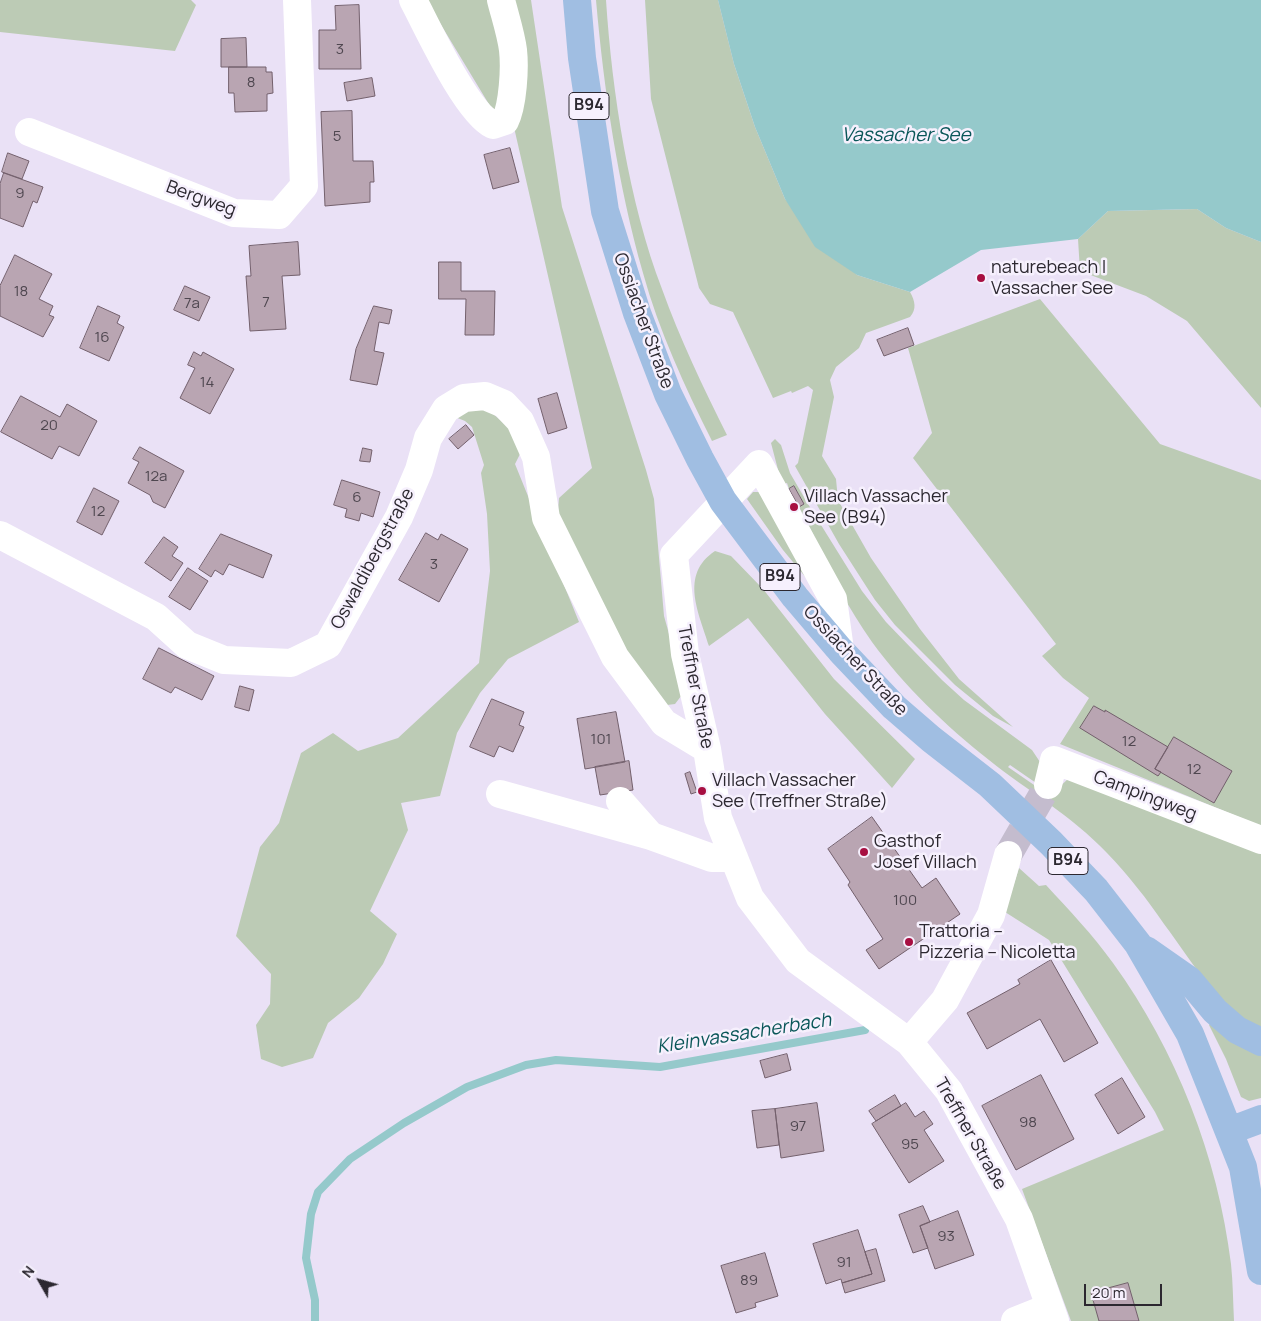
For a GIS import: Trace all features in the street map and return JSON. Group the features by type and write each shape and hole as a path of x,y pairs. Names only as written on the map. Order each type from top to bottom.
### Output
{"main road":[{"name":"Ossiacher Straße","path":"577,0 582,58 605,211 637,313 668,394 723,501 795,597 840,650 894,707 931,740 990,785 1051,842 1096,890 1138,944 1190,1034 1243,1167 1261,1271"},
{"name":"B94","path":"1138,944 1189,980 1215,1011 1237,1030 1261,1042"},
{"path":"1228,1131 1261,1119"}],"street":[{"name":"Bergweg","path":"29,132 234,214 279,215 304,186 297,0"},
{"path":"413,0 471,105 485,121 493,125 505,121 508,115 512,82 513,51 501,0"},
{"name":"Oswaldibergstraße","path":"0,535 156,617 187,645 224,660 291,663 328,644 399,517 419,470 428,438 446,409 464,398 486,396 504,404 520,421 536,457 546,518 615,657 664,723 707,749"},
{"name":"Treffner Straße","path":"840,650 833,600 760,464 674,555 685,654 707,749 718,818 750,898 798,961 909,1042 949,1091 1019,1219 1052,1314 1015,1321"},
{"name":"Campingweg","path":"1048,785 1054,760 1261,840"},
{"path":"500,794 651,836 712,858 734,858"},
{"path":"620,801 651,836"},
{"path":"909,1042 945,1000 991,915 1008,855"}],"shaded area":[{"path":"0,0 191,0 196,5 175,51 0,32"},
{"path":"426,0 493,0 500,31 501,114 490,106"},
{"path":"509,0 531,0 562,207 654,499 664,616 685,691 675,704 659,706 575,573 558,511 559,498 592,468 513,123"},
{"path":"596,0 606,0 613,72 624,147 631,184 650,256 684,345 727,435 712,441 665,337 649,295 634,240 613,138"},
{"path":"645,0 718,0 734,64 755,127 785,199 857,275 910,292 912,295 914,308 910,317 866,333 859,348 836,367 830,380 834,397 822,456 836,479 838,500 871,558 920,629 959,679 1013,727 993,716 955,685 895,625 875,600 839,544 795,466 798,463 813,390 808,386 773,398 733,312 710,304 699,288 651,99"},
{"path":"1197,209 1226,228 1261,242 1261,408 1187,321 1146,296 1080,271 1078,239 1108,211"},
{"path":"1040,299 1160,444 1261,480 1261,826 1060,744 1089,698 1063,678 1042,656 1056,644 913,458 932,433 908,348"},
{"path":"484,406 514,432 522,450 515,464 579,622 508,659 480,693 457,733 440,796 401,803 408,830 370,911 397,934 383,964 359,998 328,1023 313,1058 282,1067 261,1059 256,1025 270,1004 271,974 236,936 260,847 279,823 301,753 333,733 358,751 398,738 479,663 490,571 487,514 481,473 484,465 472,427 465,421 450,415"},
{"path":"775,439 781,445 790,473 862,591 886,622 942,680 964,700 1032,750 1042,765 1039,785 1010,765 1008,767 1050,796 1070,777 1261,854 1261,1033 1219,997 1196,969 1144,896 1093,839 1050,804 1004,772 973,747 926,705 884,658 855,617 810,538 814,536 799,507 804,504 794,486 789,489 787,483 782,485 771,443"},
{"path":"753,492 759,492 812,585 783,550 747,499"},
{"path":"715,551 731,556 763,589 834,679 915,759 892,788 825,714 748,618 709,646 697,608 695,583 697,571"},
{"path":"1019,868 1039,886 1046,885 1081,923 1113,963 1136,997 1175,1068 1205,1145 1216,1184 1231,1264 1234,1321 1071,1321 1022,1189 1164,1130 1155,1112 1049,940 1005,912"},
{"path":"1212,1021 1261,1055 1261,1098 1249,1101 1241,1097 1226,1059 1209,1025"}],"water":[{"name":"Vassacher See","path":"718,0 1261,0 1261,242 1226,228 1197,209 1108,211 1078,239 981,250 910,292 857,275 815,247 785,199 755,127 734,64"}],"building":[{"path":"359,5 361,69 319,69 319,30 336,30 335,6"},
{"path":"246,38 247,67 221,67 221,39"},
{"path":"229,67 266,67 266,72 272,72 273,93 267,94 267,111 235,112 234,93 229,93"},
{"path":"372,78 375,96 347,101 344,83"},
{"path":"352,111 353,161 373,161 374,182 370,182 370,202 325,206 321,112"},
{"path":"510,148 519,182 493,189 484,155"},
{"path":"8,153 29,161 22,179 2,172"},
{"path":"4,173 43,187 37,203 33,201 23,227 0,218 0,184"},
{"path":"298,242 300,275 282,276 286,329 250,331 246,276 251,276 249,246"},
{"path":"15,255 52,274 39,299 53,306 49,315 54,317 43,337 0,316 0,286"},
{"path":"439,262 461,262 461,291 495,291 494,335 465,335 466,299 439,299"},
{"path":"185,286 210,297 199,321 174,310"},
{"path":"98,306 120,316 117,323 124,327 109,361 80,348"},
{"path":"374,306 392,310 389,324 379,322 374,351 384,353 377,385 350,380 356,349"},
{"path":"908,328 914,345 884,356 877,340"},
{"path":"194,352 201,356 203,352 234,369 210,414 180,398 195,368 188,365"},
{"path":"557,393 567,428 548,434 538,399"},
{"path":"21,396 60,417 67,404 97,421 79,456 59,446 52,459 1,432"},
{"path":"466,425 474,435 458,449 449,439"},
{"path":"140,447 184,471 165,508 153,502 150,495 128,483 139,462 133,459"},
{"path":"363,448 372,450 370,462 360,461"},
{"path":"342,480 380,492 373,517 361,513 359,521 345,517 347,509 334,505"},
{"path":"794,486 804,504 799,507 789,489"},
{"path":"94,488 119,501 102,535 77,522"},
{"path":"426,533 438,540 441,534 468,549 439,602 399,580"},
{"path":"221,534 272,555 263,578 229,564 223,575 215,570 211,577 199,569"},
{"path":"164,537 178,547 172,556 183,563 171,581 145,563"},
{"path":"188,568 208,581 190,610 169,597"},
{"path":"159,648 214,676 202,700 175,687 171,693 143,679"},
{"path":"240,686 254,690 249,711 235,707"},
{"path":"492,699 524,712 519,725 524,727 513,752 499,746 494,757 470,747"},
{"path":"1094,706 1105,712 1105,710 1168,747 1155,769 1161,772 1158,776 1080,728"},
{"path":"616,712 625,762 585,769 577,719"},
{"path":"1174,737 1232,771 1214,803 1155,769"},
{"path":"629,761 633,790 600,795 595,767"},
{"path":"690,772 697,792 691,794 685,774"},
{"path":"872,817 922,888 936,878 960,914 879,969 866,950 883,939 848,885 850,882 828,849"},
{"path":"1051,960 1098,1043 1064,1062 1040,1019 987,1049 967,1013 1020,984 1018,980"},
{"path":"787,1054 791,1070 765,1078 760,1061"},
{"path":"1041,1075 1074,1139 1016,1170 982,1106"},
{"path":"1122,1078 1145,1117 1118,1134 1095,1095"},
{"path":"895,1095 901,1106 876,1121 869,1111"},
{"path":"817,1103 824,1151 781,1158 775,1109"},
{"path":"906,1103 915,1117 924,1111 933,1124 924,1130 944,1161 909,1183 872,1124"},
{"path":"775,1109 779,1145 757,1148 752,1111"},
{"path":"923,1206 930,1222 920,1226 928,1248 913,1253 899,1215"},
{"path":"958,1211 974,1255 935,1269 920,1226"},
{"path":"858,1230 872,1274 842,1283 841,1279 826,1284 813,1244"},
{"path":"876,1249 885,1281 845,1293 842,1283 872,1274 865,1252"},
{"path":"765,1253 778,1296 755,1303 756,1307 736,1313 721,1266"},
{"path":"1128,1283 1139,1321 1099,1321 1091,1293"}],"waterway":[{"name":"Kleinvassacherbach","path":"315,1321 315,1300 306,1258 311,1214 318,1192 350,1159 404,1123 467,1087 526,1065 556,1060 660,1067 865,1030"}],"tunnel":[{"path":"1008,855 1048,785"}],"place":[{"name":"naturebeach | Vassacher See","path":"981,278"},
{"name":"Villach Vassacher See (B94)","path":"794,507"},
{"name":"Villach Vassacher See (Treffner Straße)","path":"702,791"},
{"name":"Gasthof Josef Villach","path":"864,852"},
{"name":"Trattoria – Pizzeria – Nicoletta","path":"909,942"}]}
